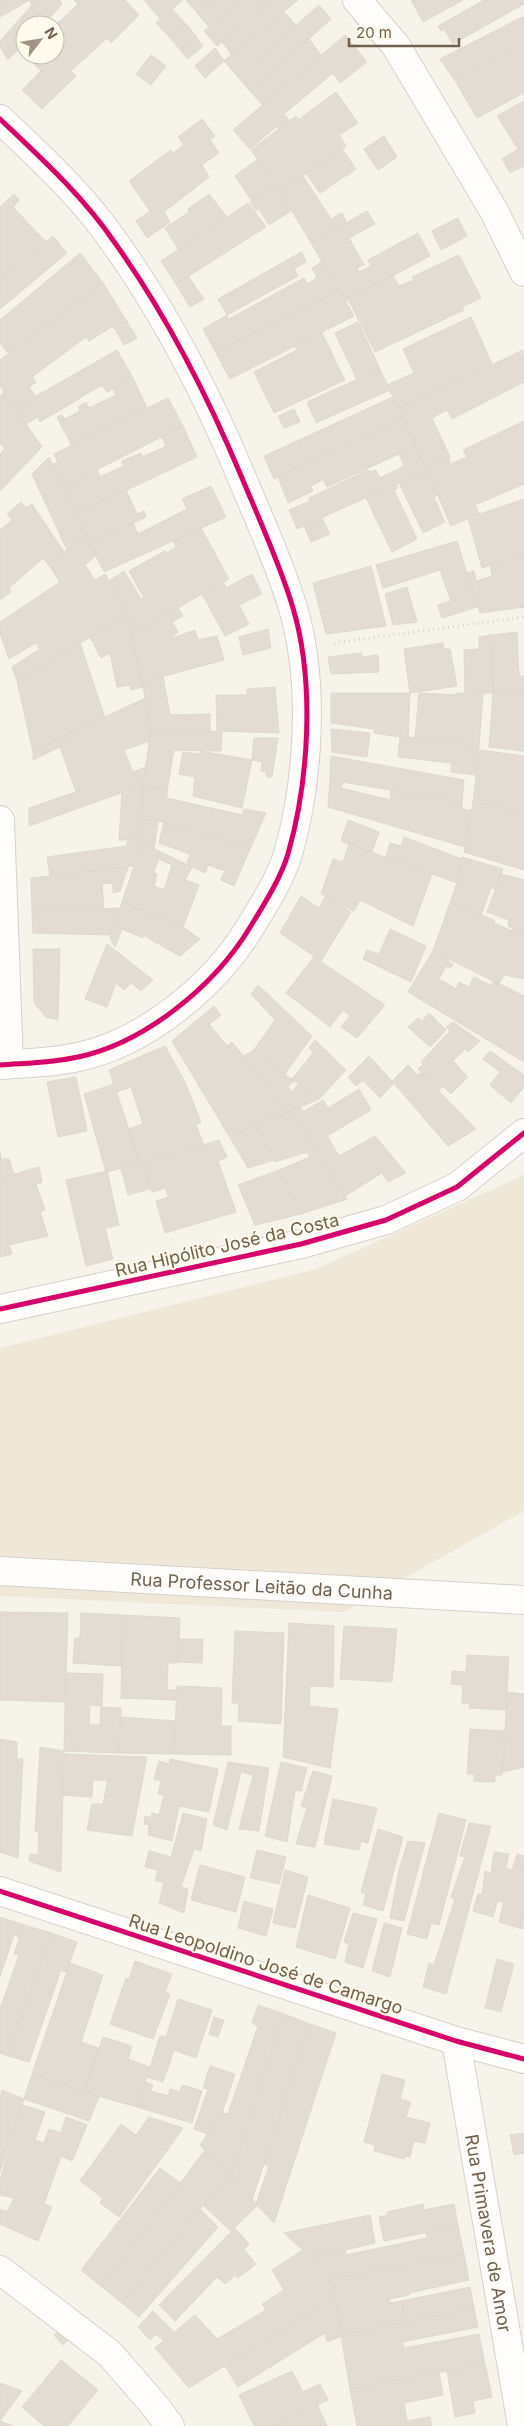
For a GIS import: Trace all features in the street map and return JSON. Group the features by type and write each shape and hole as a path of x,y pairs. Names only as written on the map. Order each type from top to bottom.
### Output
{"street":[{"path":"357,0 396,46 494,211 524,272"},
{"path":"0,119 64,180 114,242 152,299 223,433 293,607 301,647 307,715 302,787 287,856 261,910 240,944 212,978 162,1020 126,1040 82,1056 38,1064 4,1064 0,820"},
{"name":"Rua Hipólito José da Costa","path":"0,1309 301,1244 386,1220 457,1187 524,1133"},
{"name":"Rua Professor Leitão da Cunha","path":"0,1571 524,1600"},
{"name":"Rua Leopoldino José de Camargo","path":"0,1891 456,2041 524,2059"},
{"name":"Rua Primavera de Amor","path":"456,2041 522,2426"},
{"path":"0,2270 110,2354 170,2426"}],"path":[{"path":"301,647 524,617"}],"shaded area":[{"path":"524,1175 524,1511 344,1612 0,1596 0,1348 316,1269"}],"building":[{"path":"0,0 30,0 0,17"},
{"path":"29,0 60,0 62,4 52,15 37,15"},
{"path":"74,0 125,0 139,15 111,43 107,38 71,71 76,76 42,109 22,90 41,71 35,65 65,65 65,16 78,4"},
{"path":"144,0 183,0 160,19"},
{"path":"186,0 214,0 198,14"},
{"path":"214,0 241,0 209,27 198,14"},
{"path":"241,0 271,0 217,46 204,31"},
{"path":"271,0 298,0 232,55 222,42"},
{"path":"411,0 463,0 423,22"},
{"path":"484,0 524,0 524,4 453,44 444,29 441,31 438,26"},
{"path":"32,5 38,15 23,15"},
{"path":"319,5 331,19 250,91 238,77"},
{"path":"172,9 186,24 170,38 156,23"},
{"path":"284,12 296,25 238,77 224,61"},
{"path":"524,16 524,44 454,79 440,59"},
{"path":"15,24 15,53 8,60 0,47 0,41"},
{"path":"186,24 197,37 181,51 170,38"},
{"path":"345,35 367,62 340,83 333,73 284,114 290,121 278,129 276,127 250,149 233,130"},
{"path":"196,37 203,46 188,59 181,51"},
{"path":"309,39 321,55 263,105 250,91"},
{"path":"524,44 524,93 477,118 454,79"},
{"path":"215,48 224,61 205,78 195,66"},
{"path":"151,55 166,66 151,85 136,74"},
{"path":"336,92 358,123 339,135 346,146 280,191 251,150 296,116 298,120"},
{"path":"524,101 524,166 510,173 502,159 518,149 497,116"},
{"path":"202,119 215,136 210,140 219,153 202,165 209,177 164,212 170,222 147,238 136,221 150,211 129,181 171,150 173,153 184,145 178,137"},
{"path":"384,136 397,157 378,170 364,149"},
{"path":"342,149 356,169 320,193 306,173"},
{"path":"258,159 276,185 252,201 235,176"},
{"path":"303,176 331,219 342,213 347,223 311,243 280,191"},
{"path":"276,185 291,211 269,225 259,209 256,211 250,202"},
{"path":"14,194 20,200 13,207 46,242 0,281 0,207"},
{"path":"209,194 227,217 178,249 165,228 189,212 188,209"},
{"path":"248,203 266,227 176,284 161,261"},
{"path":"367,211 375,224 349,238 364,265 357,268 359,272 371,266 368,260 418,233 430,256 345,301 311,243"},
{"path":"458,218 467,236 441,250 432,231"},
{"path":"53,236 67,253 0,309 0,280"},
{"path":"302,252 306,262 294,269 289,259"},
{"path":"80,253 103,283 8,353 0,343 0,320"},
{"path":"459,255 481,298 462,307 464,310 375,352 348,299 393,276 399,286 414,280 412,277"},
{"path":"289,259 298,276 227,315 218,299"},
{"path":"322,262 339,290 216,353 203,329 227,315 229,319 304,278 307,284 317,278 312,268"},
{"path":"188,276 204,299 190,307 176,284"},
{"path":"103,283 137,338 124,345 113,326 89,341 86,337 32,377 36,382 29,387 35,396 15,408 0,386 0,360"},
{"path":"339,290 354,316 230,379 216,353"},
{"path":"471,317 492,364 399,409 387,385 414,373 403,349"},
{"path":"358,322 380,369 357,380 335,333"},
{"path":"322,333 345,380 274,413 254,372 297,350 295,346"},
{"path":"117,350 133,378 107,392 102,385 40,422 38,417 26,424 15,408"},
{"path":"523,350 524,382 452,419 447,410 432,418 450,457 426,468 399,409"},
{"path":"380,369 390,390 316,423 307,402"},
{"path":"133,378 147,408 72,446 57,417 62,415 65,419 80,411 78,407 86,402 89,408 116,395 113,389"},
{"path":"4,392 42,447 0,491 0,454 5,449 0,443 0,397"},
{"path":"393,397 403,418 274,479 264,456"},
{"path":"168,398 183,426 63,487 52,465 58,462 54,454"},
{"path":"294,409 300,422 284,428 278,416"},
{"path":"403,418 416,446 327,487 323,480 311,486 313,491 288,503 278,477"},
{"path":"524,421 524,484 475,505 479,514 451,526 426,468 448,457 451,464 467,457 463,450"},
{"path":"183,426 197,457 76,514 63,487 97,470 100,477 124,466 122,461 141,453 143,457 166,446 162,437"},
{"path":"416,446 427,470 297,529 289,510 310,501 309,498 368,470 370,472 376,470 380,478 404,466 399,453"},
{"path":"49,457 86,536 67,550 32,474"},
{"path":"427,470 438,495 434,497 445,522 423,533 399,483"},
{"path":"396,484 398,488 394,490 417,539 392,552 366,498"},
{"path":"211,486 226,517 104,572 90,544 133,523 138,534 187,509 182,499"},
{"path":"126,490 137,514 144,511 146,517 90,544 76,514"},
{"path":"524,499 524,555 482,568 468,518"},
{"path":"21,502 26,508 32,504 64,552 48,564 43,558 9,588 11,592 0,600 0,530 12,520 7,514"},
{"path":"322,518 330,534 311,542 304,526"},
{"path":"201,528 229,579 131,634 127,615 109,581 124,571 141,599 144,598 129,571 165,551 167,553 176,547 173,541"},
{"path":"86,536 95,556 85,565 95,580 105,574 127,615 17,681 12,667 40,649 36,643 9,659 0,633 0,622 60,582 48,564"},
{"path":"457,541 477,607 442,618 438,605 451,601 440,570 383,588 376,565"},
{"path":"524,555 524,607 480,613 467,573 474,571 476,581 492,576 490,565"},
{"path":"371,566 386,626 326,634 313,583"},
{"path":"252,574 262,594 239,605 249,624 225,636 202,594 223,582 226,588"},
{"path":"407,587 417,622 393,625 385,594"},
{"path":"178,608 183,616 172,622 178,632 170,639 195,630 198,640 217,636 224,660 142,682 131,634"},
{"path":"127,615 143,687 131,690 130,685 117,687 110,653 101,658 90,637"},
{"path":"268,629 271,648 243,655 239,637"},
{"path":"517,632 519,676 524,676 524,693 493,693 491,635"},
{"path":"491,635 493,693 465,693 464,650 479,649 479,637"},
{"path":"80,643 105,718 33,752 17,681"},
{"path":"443,643 444,649 450,649 457,686 410,693 404,649"},
{"path":"362,653 362,657 378,655 379,672 331,674 328,657"},
{"path":"163,676 170,715 210,714 210,731 151,730 142,682"},
{"path":"275,687 279,733 217,731 216,695 247,695 247,689"},
{"path":"331,693 410,693 408,738 374,733 374,729 331,723"},
{"path":"419,693 457,695 457,693 483,693 479,746 415,738"},
{"path":"493,693 524,693 524,751 489,747"},
{"path":"145,698 151,730 150,741 124,750 133,772 146,767 143,785 29,826 29,808 76,792 60,747 66,744 63,737"},
{"path":"331,729 370,733 367,757 332,752"},
{"path":"151,730 222,732 221,751 174,750 167,791 143,785"},
{"path":"400,736 479,746 476,775 451,772 452,763 398,757"},
{"path":"63,737 66,744 33,760 33,752"},
{"path":"254,738 278,738 272,777 267,777 266,772 261,771 262,762 252,760"},
{"path":"479,750 524,756 524,812 473,802"},
{"path":"200,751 252,760 242,808 193,796 195,777 179,774 183,752 199,754"},
{"path":"331,756 464,780 462,802 330,780"},
{"path":"330,780 343,782 341,788 390,800 391,791 462,802 462,809 472,811 465,847 328,807"},
{"path":"143,785 167,791 167,798 242,815 244,809 266,813 250,849 164,822 142,819"},
{"path":"143,785 142,843 138,839 119,840 122,793"},
{"path":"473,802 524,812 524,870 464,852"},
{"path":"142,819 158,821 154,849 142,843"},
{"path":"348,820 379,832 372,852 341,841"},
{"path":"164,822 250,849 234,886 221,880 225,871 208,865 205,873 187,864 190,854 159,843"},
{"path":"404,837 462,859 457,883 386,857 390,843 401,846"},
{"path":"138,839 142,843 134,866 50,875 47,857 127,846 127,841"},
{"path":"142,843 192,867 185,880 199,885 183,927 122,902","holes":["159,859 172,865 164,890 154,886 157,874 153,873"]},
{"path":"349,844 432,874 413,926 360,900 354,911 321,894 333,859 343,862"},
{"path":"462,857 503,869 495,889 491,888 481,915 450,903 457,883"},
{"path":"128,867 120,891 113,893 113,883 102,884 104,909 32,912 31,878"},
{"path":"501,874 524,880 524,932 508,926 509,920 487,912"},
{"path":"301,896 319,908 326,896 351,912 321,961 280,933"},
{"path":"122,902 183,927 200,939 180,956 143,935 143,938 122,929 115,947 110,938"},
{"path":"450,903 494,920 494,923 512,931 513,927 524,932 524,979 504,975 499,984 433,951"},
{"path":"119,908 110,935 33,933 32,912"},
{"path":"390,929 426,946 411,982 363,959 367,950 379,954"},
{"path":"107,944 153,980 141,991 131,983 124,990 116,983 107,1007 85,999"},
{"path":"33,949 60,949 58,1020 46,1017 34,1003"},
{"path":"433,951 449,959 448,962 453,964 451,968 446,966 439,979 456,989 459,982 469,987 474,977 492,986 494,981 524,996 524,1062 408,992"},
{"path":"314,957 385,1005 357,1038 341,1027 350,1016 343,1010 330,1027 286,993"},
{"path":"258,985 312,1036 285,1074 253,1051 275,1020 251,994"},
{"path":"214,1006 221,1015 215,1020 208,1011"},
{"path":"208,1011 215,1020 209,1024 227,1046 232,1042 288,1112 229,1136 172,1041"},
{"path":"429,1013 446,1030 430,1047 408,1027 418,1018 422,1021"},
{"path":"453,1022 480,1041 468,1052 465,1049 453,1061 468,1077 451,1094 443,1086 439,1090 418,1069 423,1064 421,1062 450,1031 446,1027"},
{"path":"315,1040 346,1070 319,1099 292,1079 313,1053 309,1048"},
{"path":"165,1046 185,1082 201,1122 196,1125 204,1145 140,1164 129,1129 143,1124 131,1087 116,1092 109,1070"},
{"path":"253,1051 294,1081 288,1086 291,1092 299,1084 319,1099 288,1112 243,1056"},
{"path":"490,1051 524,1075 524,1087 511,1103 490,1085 500,1072 483,1059"},
{"path":"369,1056 394,1083 380,1098 363,1080 356,1086 348,1077"},
{"path":"408,1065 418,1075 421,1073 476,1129 448,1146 392,1081"},
{"path":"76,1077 87,1131 58,1137 47,1082"},
{"path":"114,1084 140,1164 106,1172 84,1094"},
{"path":"359,1089 371,1110 327,1136 339,1156 375,1136 406,1173 388,1182 382,1173 345,1196 291,1111 300,1107 303,1112 323,1100 328,1108"},
{"path":"291,1111 347,1199 301,1214 279,1170 310,1157 307,1152 275,1162 256,1124"},
{"path":"256,1124 274,1160 248,1168 229,1136"},
{"path":"219,1140 227,1157 218,1161 236,1212 165,1233 156,1201 168,1197 166,1188 152,1192 144,1163"},
{"path":"0,1151 1,1159 9,1159 14,1174 0,1178"},
{"path":"144,1163 150,1189 128,1195 121,1168"},
{"path":"39,1167 42,1182 36,1184 45,1210 40,1212 48,1236 9,1245 12,1254 0,1257 0,1178"},
{"path":"279,1170 301,1214 255,1225 238,1185"},
{"path":"107,1171 119,1225 105,1228 113,1259 86,1266 66,1180"},
{"path":"0,1612 68,1613 65,1702 0,1700"},
{"path":"81,1613 123,1615 121,1666 73,1663 75,1638 80,1638"},
{"path":"123,1615 180,1618 178,1663 168,1663 167,1690 177,1690 176,1700 121,1698"},
{"path":"289,1623 334,1626 333,1687 310,1686 309,1706 338,1709 330,1768 283,1757"},
{"path":"344,1626 397,1629 392,1682 340,1679"},
{"path":"235,1631 284,1633 281,1724 238,1721 239,1703 232,1703"},
{"path":"179,1639 203,1639 202,1663 178,1662"},
{"path":"467,1655 509,1657 506,1710 469,1708 470,1703 462,1703 463,1685 451,1684 452,1671 466,1672"},
{"path":"66,1673 103,1674 102,1706 90,1705 89,1725 100,1725 101,1707 121,1708 119,1753 64,1751"},
{"path":"177,1686 222,1688 221,1726 231,1726 231,1755 174,1754"},
{"path":"507,1692 524,1694 524,1767 503,1772"},
{"path":"121,1717 176,1721 174,1754 119,1753"},
{"path":"470,1729 504,1731 502,1775 495,1775 495,1782 474,1781 474,1774 467,1774"},
{"path":"0,1739 17,1742 17,1759 23,1759 18,1858 0,1852"},
{"path":"40,1747 64,1751 61,1872 29,1861 30,1854 38,1855 39,1832 35,1832"},
{"path":"64,1754 147,1757 132,1836 87,1830 92,1804 103,1804 108,1780 93,1780 92,1797 63,1795"},
{"path":"170,1759 218,1769 209,1812 179,1806 172,1841 148,1835 149,1825 144,1824 145,1816 151,1818 152,1813 159,1815 164,1795 158,1794 161,1781 154,1779 159,1761 169,1764"},
{"path":"228,1762 269,1768 259,1831 239,1829 253,1775 241,1772 227,1830 213,1825"},
{"path":"281,1762 307,1768 301,1791 295,1790 287,1842 265,1836"},
{"path":"313,1771 332,1776 315,1847 296,1844 307,1808 301,1806"},
{"path":"333,1799 377,1808 368,1843 361,1841 359,1850 324,1844"},
{"path":"183,1813 207,1819 201,1851 194,1849 181,1887 188,1889 184,1913 159,1903 164,1882 155,1881 158,1870 145,1867 149,1851 171,1857"},
{"path":"439,1813 466,1820 439,1925 431,1923 427,1939 407,1934"},
{"path":"469,1823 491,1826 446,1994 423,1987 429,1963 434,1965 455,1899 451,1897 465,1857 460,1856"},
{"path":"378,1829 403,1837 383,1911 363,1905 366,1894 361,1892"},
{"path":"408,1841 425,1843 404,1921 390,1918 399,1870"},
{"path":"257,1850 286,1857 279,1884 250,1878"},
{"path":"494,1852 509,1854 506,1868 512,1870 517,1854 524,1856 523,1929 499,1922 504,1901 497,1902 493,1917 473,1911 478,1894 482,1895 485,1871 491,1873"},
{"path":"200,1865 245,1877 236,1912 191,1900"},
{"path":"285,1870 308,1877 295,1928 273,1923"},
{"path":"308,1895 350,1908 335,1959 296,1947"},
{"path":"244,1901 273,1909 266,1936 238,1928"},
{"path":"353,1913 377,1919 363,1968 345,1962 349,1944 344,1942"},
{"path":"0,1917 24,1925 20,1937 14,1935 0,1977"},
{"path":"384,1923 402,1928 390,1977 372,1971"},
{"path":"24,1925 51,1933 8,2056 0,2053 0,2009 19,1955 14,1954"},
{"path":"51,1933 77,1942 66,1972 61,1970 29,2062 8,2056"},
{"path":"497,1959 514,1964 501,2012 485,2008"},
{"path":"135,1961 172,1974 165,1992 170,1994 153,2039 110,2024 126,1978 129,1979"},
{"path":"70,1963 103,1975 81,2042 99,2048 84,2092 32,2074"},
{"path":"178,1999 212,2010 196,2058 174,2050 163,2082 147,2077 160,2036 166,2037"},
{"path":"258,2005 284,2014 231,2177 200,2145 222,2113 228,2114 258,2026 252,2023"},
{"path":"284,2014 310,2024 252,2200 231,2177"},
{"path":"214,2017 224,2020 218,2037 209,2034"},
{"path":"310,2024 336,2033 274,2223 256,2204 269,2166 264,2164"},
{"path":"103,2037 132,2046 128,2059 150,2067 137,2107 84,2092"},
{"path":"210,2066 235,2074 222,2113 208,2134 194,2129 208,2089 203,2088"},
{"path":"32,2074 99,2097 89,2121 24,2099"},
{"path":"382,2074 405,2080 400,2099 411,2102 406,2117 430,2123 425,2143 414,2141 410,2157 405,2156 404,2159 374,2151 375,2145 364,2142"},
{"path":"145,2082 153,2085 151,2091 168,2096 170,2089 180,2092 182,2085 202,2091 192,2123 137,2107"},
{"path":"2,2090 24,2099 0,2172 0,2098"},
{"path":"22,2105 45,2112 35,2140 44,2143 49,2129 61,2133 66,2117 87,2125 72,2161 61,2156 44,2204 52,2207 38,2241 0,2224 0,2209 7,2212 14,2198 0,2195 0,2180"},
{"path":"149,2117 183,2128 119,2217 100,2203 103,2198 80,2181 121,2124 136,2135"},
{"path":"524,2133 524,2153 514,2155 510,2135"},
{"path":"205,2150 228,2175 122,2303 102,2287"},
{"path":"160,2168 180,2183 102,2287 81,2270"},
{"path":"228,2175 258,2205 231,2231 203,2205"},
{"path":"423,2204 424,2210 454,2204 458,2226 384,2241 379,2217 388,2215 387,2212"},
{"path":"200,2209 218,2227 139,2317 122,2303"},
{"path":"370,2215 375,2243 345,2250 310,2257 284,2233"},
{"path":"458,2226 464,2254 330,2280 310,2257 345,2250 346,2255 427,2238 426,2233"},
{"path":"235,2228 249,2244 244,2250 256,2264 238,2278 235,2275 225,2284 217,2277 175,2321 159,2305"},
{"path":"303,2250 326,2273 333,2284 335,2297 189,2388 155,2348 195,2315 217,2339 266,2310 262,2304 284,2290 272,2270"},
{"path":"464,2254 469,2280 389,2299 390,2303 402,2301 406,2322 341,2335 333,2284 330,2280"},
{"path":"470,2287 474,2308 406,2322 402,2301"},
{"path":"335,2297 342,2336 327,2342 325,2333 238,2387 225,2366"},
{"path":"474,2308 478,2327 402,2342 404,2348 479,2334 485,2364 350,2389 341,2335"},
{"path":"153,2311 174,2332 164,2341 156,2334 150,2340 138,2327"},
{"path":"62,2328 71,2337 63,2345 54,2335"},
{"path":"61,2360 98,2390 68,2426 44,2426 22,2407"},
{"path":"485,2364 492,2397 473,2401 475,2413 455,2417 447,2371"},
{"path":"292,2371 303,2392 320,2384 328,2400 271,2426 254,2426 239,2395"},
{"path":"439,2372 443,2395 404,2403 407,2421 430,2417 432,2426 357,2426 350,2389"},
{"path":"0,2383 22,2391 0,2421"},
{"path":"317,2404 327,2426 271,2426"},
{"path":"0,2421 14,2426 0,2426"}],"cycle path":[{"path":"0,119 61,178 103,226 151,298 185,357 229,448 282,575 300,637 307,699 307,731 301,795 285,864 271,893 249,929 217,971 176,1009 128,1039 103,1050 68,1059 0,1065"},
{"path":"0,1309 301,1244 386,1220 457,1187 524,1133"},
{"path":"0,1891 456,2041 524,2059"}]}
